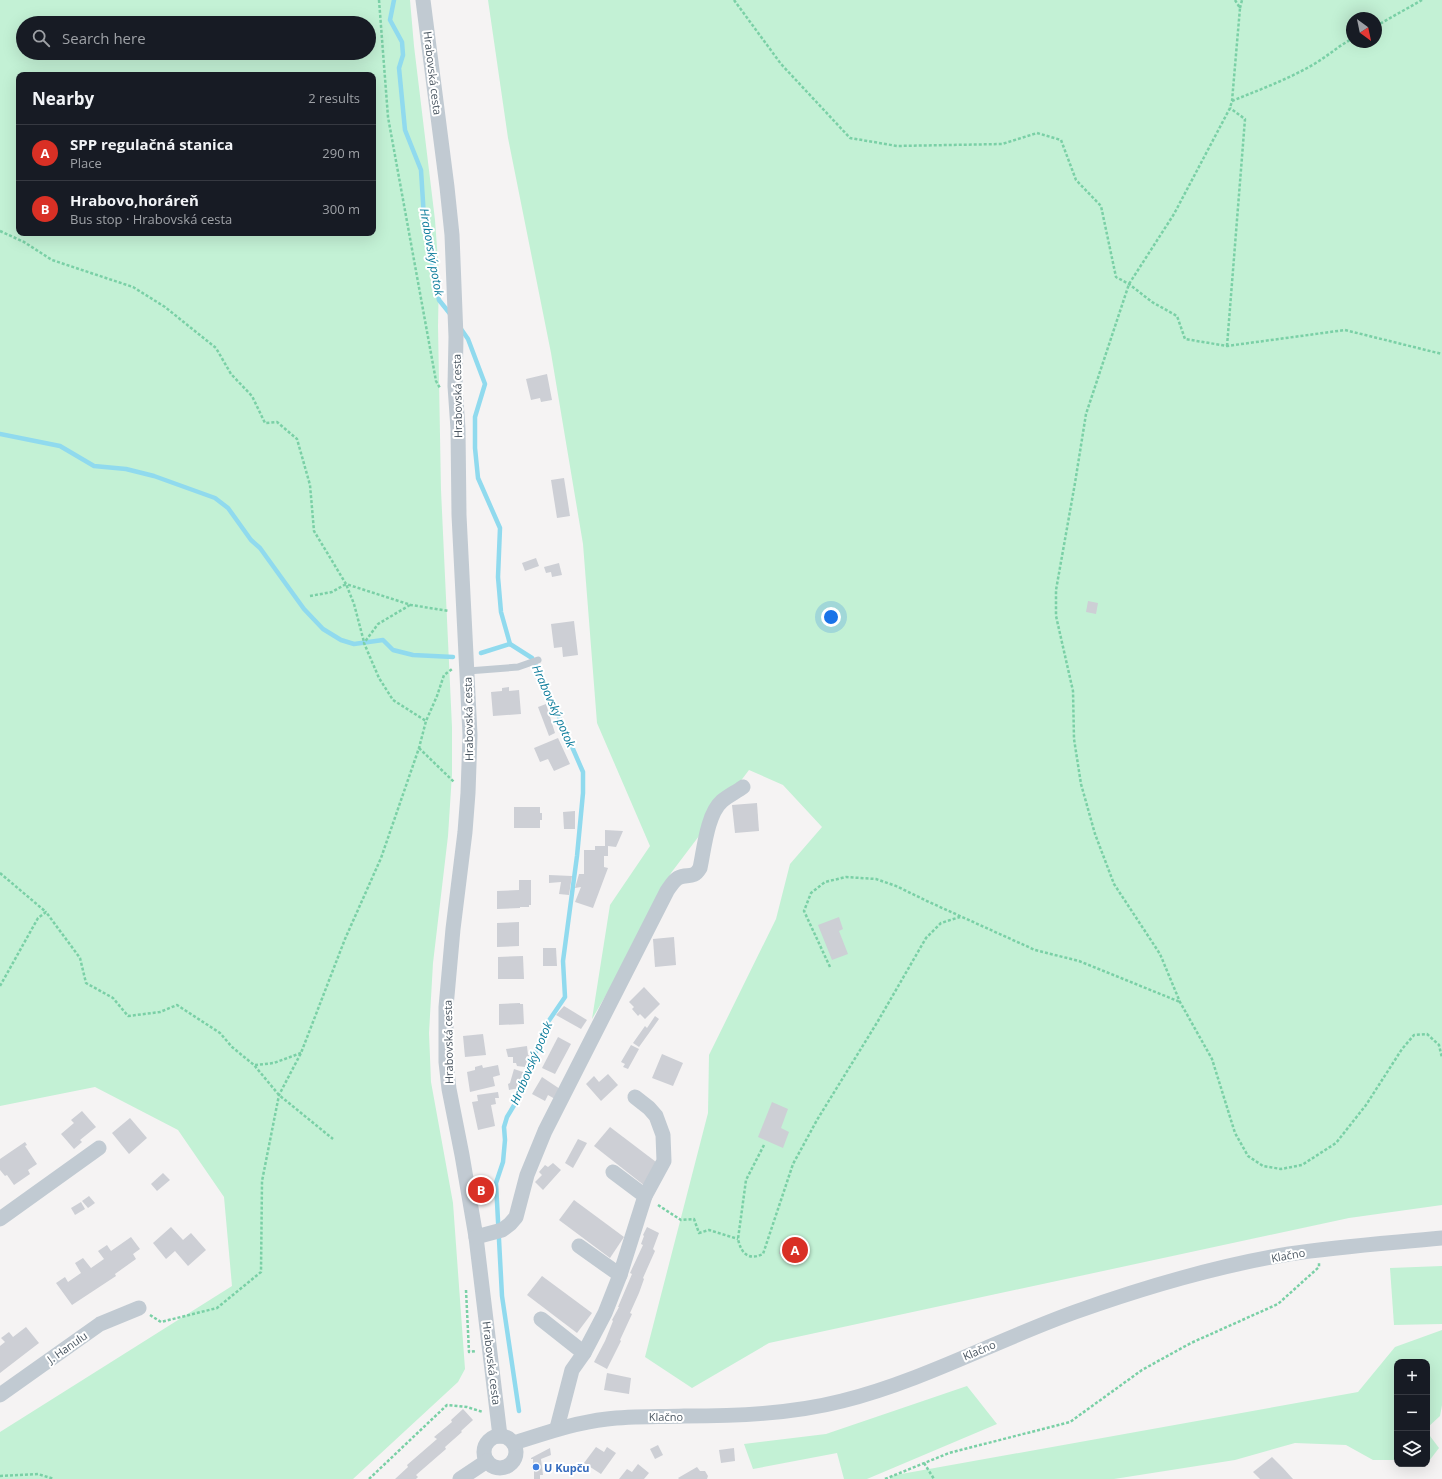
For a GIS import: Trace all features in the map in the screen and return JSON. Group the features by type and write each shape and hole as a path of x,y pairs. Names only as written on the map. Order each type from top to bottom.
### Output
{"street":[{"name":"Hrabovská cesta","path":"423,0 452,235 456,337 455,386 458,429 462,668 470,735 465,832 453,929 446,1007 446,1062 449,1089 476,1237 500,1436"},
{"path":"476,1237 496,1231 510,1224 516,1217 527,1175 545,1131 667,891 678,878 692,876 697,873 700,868 707,834 714,812 721,801 742,787"},
{"path":"557,1428 572,1370 584,1353 605,1313 620,1275 645,1196 664,1161 663,1135 656,1116 649,1108 634,1097"},
{"path":"0,1219 99,1148"},
{"path":"613,1172 645,1196"},
{"name":"Klačno","path":"514,1443 557,1428 609,1419 789,1411 822,1406 860,1397 901,1383 1074,1312 1129,1293 1175,1280 1225,1267 1295,1254 1341,1247 1442,1238"},
{"path":"579,1246 620,1275"},
{"name":"J. Hanulu","path":"0,1395 100,1324 139,1308"},
{"path":"541,1319 584,1353"},
{"path":"500,1436 510,1439 514,1443 516,1449 515,1460 506,1467 501,1474 487,1461 484,1455 486,1444 490,1440 500,1436"},
{"path":"460,1479 487,1461"}],"lane":[{"path":"462,668 518,667 538,660"}],"path":[{"path":"379,0 388,117 436,381 441,391"},
{"path":"734,0 781,64 850,138 898,146 1002,144 1037,134 1062,140 1076,180 1101,206 1116,277 1129,284 1152,302 1177,316 1185,339 1227,346 1344,330 1442,354"},
{"path":"1235,0 1240,8"},
{"path":"1242,0 1240,8 1232,101 1230,108 1174,214 1129,284 1086,414 1056,590 1056,616 1073,691 1074,738 1081,784 1095,834 1114,884 1160,954 1180,1002 1212,1059 1235,1134 1248,1156 1263,1166 1281,1169 1302,1165 1336,1143 1366,1105 1402,1049 1414,1035 1427,1034 1439,1045 1442,1058"},
{"path":"1382,23 1422,0"},
{"path":"1232,101 1280,81 1319,61 1346,42"},
{"path":"1227,346 1245,119 1230,108"},
{"path":"0,231 24,242 52,260 133,287 165,307 216,348 231,374 252,396 265,423 277,422 297,439 310,485 314,531 346,584 354,604 364,643 378,678 393,700 426,721"},
{"path":"310,596 332,592 346,584 410,605 454,612"},
{"path":"364,643 378,624 410,605"},
{"path":"139,1308 161,1322 217,1308 261,1272 262,1181 279,1095 301,1053 345,939 381,858 419,748 426,721 444,675 462,668"},
{"path":"419,748 456,784"},
{"path":"0,873 46,912 80,958 86,983 113,998 128,1016 160,1012 177,1005 220,1033 232,1048 254,1065 279,1095 333,1139"},
{"path":"830,967 804,911 811,893 825,882 846,877 876,879 896,886 1035,950 1079,962 1180,1002"},
{"path":"0,986 38,918 46,912"},
{"path":"764,1145 746,1180 738,1239 739,1245 744,1253 750,1257 756,1257 762,1254 793,1164 817,1120 926,938 941,923 960,916"},
{"path":"254,1065 274,1063 301,1053"},
{"path":"645,1196 681,1220 694,1218 699,1233 709,1230 738,1239"},
{"path":"885,1479 949,1453 1070,1422 1142,1370 1191,1344 1278,1304 1319,1267"},
{"path":"369,1479 447,1405 467,1407 487,1413"},
{"path":"924,1463 934,1479"},
{"path":"0,1476 38,1474 54,1479"}],"green space":[{"path":"0,0 410,0 414,46 435,220 439,275 438,326 441,490 452,727 452,774 448,836 433,963 429,1033 431,1082 453,1203 465,1369 458,1382 353,1479 0,1479 0,1432 232,1286 224,1197 178,1130 95,1087 0,1106"},
{"path":"488,0 1442,0 1442,1205 1349,1218 769,1343 692,1388 645,1357 708,1113 709,1055 776,919 790,864 822,827 783,785 749,770 671,873 639,939 592,1019 610,905 650,846 597,723 583,544 551,353 508,138"},
{"path":"1442,1266 1442,1324 1394,1325 1390,1268"},
{"path":"1442,1330 1442,1405 1440,1416 1430,1425 1430,1359 1394,1359 1394,1460 1373,1460 1346,1445 1295,1443 1235,1460 1114,1479 890,1479 890,1476 1358,1392 1395,1347"},
{"path":"967,1386 997,1424 867,1479 844,1479 837,1453 753,1469 744,1444 826,1434"},
{"path":"1430,1436 1439,1448 1430,1460"}],"building":[{"path":"547,374 552,400 541,402 540,398 531,400 526,379"},
{"path":"564,478 570,516 557,518 551,480"},
{"path":"536,558 539,566 525,571 522,563"},
{"path":"559,563 562,575 552,577 551,572 546,573 544,567"},
{"path":"1088,601 1098,603 1096,614 1086,612"},
{"path":"574,621 578,655 563,657 562,647 554,648 551,624"},
{"path":"509,687 509,691 519,690 521,714 493,716 491,692 502,691 502,688"},
{"path":"546,704 555,733 549,736 538,707"},
{"path":"558,738 570,764 554,771 548,759 540,762 534,748"},
{"path":"757,803 759,831 735,833 732,805"},
{"path":"514,807 540,807 542,820 540,820 540,828 514,828"},
{"path":"575,811 575,829 564,829 563,812"},
{"path":"605,830 623,831 616,847 608,846 608,856 604,856 604,867 608,868 593,908 575,902 581,887 575,888 579,874 584,874 584,850 595,850 595,846 605,846"},
{"path":"549,875 572,876 569,895 559,894 561,882 549,883"},
{"path":"519,880 531,880 531,905 529,905 529,907 497,909 497,891 519,890"},
{"path":"839,917 843,929 839,931 848,954 832,960 818,925"},
{"path":"519,922 519,946 497,947 497,923"},
{"path":"674,937 676,965 655,967 653,939"},
{"path":"543,948 556,948 557,966 543,966"},
{"path":"523,956 524,979 498,979 498,957"},
{"path":"644,987 660,1004 645,1019 640,1014 638,1016 632,1009 634,1007 629,1002"},
{"path":"499,1004 523,1004 524,1024 499,1025"},
{"path":"564,1006 587,1020 581,1029 556,1015"},
{"path":"655,1016 659,1019 639,1047 633,1043 645,1026 647,1028"},
{"path":"483,1034 486,1055 465,1057 463,1036"},
{"path":"558,1037 571,1044 555,1074 542,1068"},
{"path":"631,1045 639,1049 628,1069 623,1067 625,1064 621,1062"},
{"path":"527,1046 529,1055 525,1067 517,1066 516,1063 513,1063 513,1057 508,1057 506,1049"},
{"path":"662,1054 683,1063 673,1086 652,1078"},
{"path":"482,1065 483,1068 498,1065 500,1075 493,1077 495,1086 470,1092 467,1072 475,1070 475,1067"},
{"path":"514,1069 523,1072 519,1088 509,1090 508,1084 510,1083"},
{"path":"608,1074 618,1085 601,1101 586,1084 594,1076 599,1082"},
{"path":"542,1077 560,1089 555,1099 548,1095 545,1101 532,1094"},
{"path":"498,1092 499,1098 495,1098 496,1104 491,1105 495,1126 478,1130 472,1102 478,1101 477,1095"},
{"path":"772,1102 788,1109 781,1128 789,1132 783,1148 758,1137"},
{"path":"82,1111 96,1127 80,1140 82,1142 74,1149 61,1134 74,1123 71,1120"},
{"path":"130,1118 147,1138 129,1154 112,1133"},
{"path":"610,1127 660,1165 645,1186 594,1146"},
{"path":"578,1139 587,1143 573,1168 565,1163"},
{"path":"25,1142 27,1145 25,1146 37,1164 28,1170 30,1174 14,1185 7,1175 5,1176 0,1170 0,1159"},
{"path":"553,1163 561,1170 543,1190 535,1182 542,1175 539,1172 545,1165 548,1167"},
{"path":"163,1173 170,1180 157,1191 151,1184"},
{"path":"89,1196 95,1203 88,1208 82,1201"},
{"path":"574,1200 624,1237 610,1258 559,1220"},
{"path":"81,1202 85,1209 75,1215 71,1208"},
{"path":"171,1227 183,1240 191,1233 206,1250 188,1266 175,1251 166,1259 153,1243"},
{"path":"647,1227 659,1233 653,1249 655,1251 630,1313 632,1314 607,1369 594,1362 605,1341 613,1321 612,1320 619,1307 632,1274 630,1273 643,1245 641,1244 643,1235"},
{"path":"131,1237 140,1249 133,1254 136,1259 115,1274 116,1276 72,1305 56,1283 65,1277 68,1282 81,1273 75,1263 83,1258 91,1268 104,1259 98,1251 107,1245 111,1251"},
{"path":"782,1241 810,1248 808,1254 803,1253 801,1259 779,1254"},
{"path":"542,1276 592,1313 577,1333 527,1295"},
{"path":"26,1327 39,1343 0,1373 0,1346 5,1342 1,1338 9,1332 13,1337"},
{"path":"607,1373 631,1378 629,1394 604,1390"},
{"path":"463,1409 473,1420 445,1447 446,1449 416,1475 418,1477 416,1479 395,1479 408,1467 407,1465 437,1439 434,1437 452,1422 451,1420"},
{"path":"658,1445 663,1455 655,1459 650,1449"},
{"path":"596,1447 604,1452 607,1447 616,1453 601,1474 584,1463"},
{"path":"550,1448 551,1455 541,1459 543,1475 540,1475 540,1479 534,1479 534,1470 531,1468 533,1465 533,1459 531,1458"},
{"path":"734,1448 735,1461 721,1463 719,1450"},
{"path":"1272,1457 1293,1479 1260,1479 1253,1472"},
{"path":"638,1464 649,1473 644,1479 619,1479 627,1469 632,1472"},
{"path":"697,1467 700,1471 705,1471 708,1476 707,1479 678,1478"}],"waterway":[{"name":"Hrabovský potok","path":"394,0 390,20 402,42 403,55 399,68 405,130 421,170 424,218 439,300 451,315"},
{"name":"Hrabovský potok","path":"461,329 468,339 485,384 475,417 475,448 478,478 500,528 498,577 501,612 510,644 532,658 540,673 583,772 583,793 577,856 563,961 565,997 548,1022 516,1102 507,1117 504,1127 505,1140 503,1162 496,1183 502,1296 519,1411"},
{"path":"0,434 60,446 94,466 126,469 154,476 215,498 228,508 251,540 260,548 304,609 323,629 341,640 354,644 383,640 393,650 413,655 453,657"},
{"path":"481,653 510,644"}],"place":[{"name":"Hrabovo,horáreň","path":"481,1190"},
{"name":"SPP regulačná stanica","path":"795,1250"},
{"name":"U Kupču","path":"536,1467"}]}
